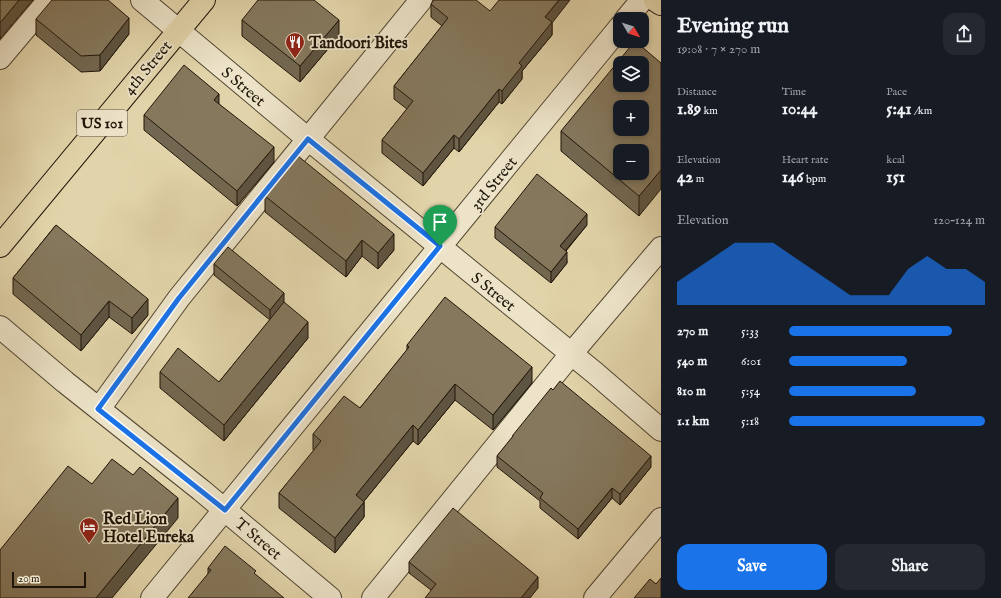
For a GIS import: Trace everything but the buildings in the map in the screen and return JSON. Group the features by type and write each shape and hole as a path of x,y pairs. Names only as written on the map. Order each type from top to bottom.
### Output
{"main road":[{"name":"4th Street","path":"0,246 204,0"},
{"path":"655,0 661,4"}],"street":[{"path":"0,58 49,0"},
{"name":"S Street","path":"142,0 661,430"},
{"path":"98,409 179,298 421,0"},
{"path":"632,12 642,0"},
{"name":"3rd Street","path":"152,598 613,36"},
{"path":"373,598 571,354 661,248"},
{"name":"T Street","path":"0,328 98,409 225,510 330,598"},
{"path":"595,598 661,519"}],"place":[{"name":"Tandoori Bites","path":"295,59"},
{"name":"Red Lion Hotel Eureka","path":"89,544"}],"route":[{"path":"308,139 440,246 225,510 98,409 179,298 308,139"}]}
